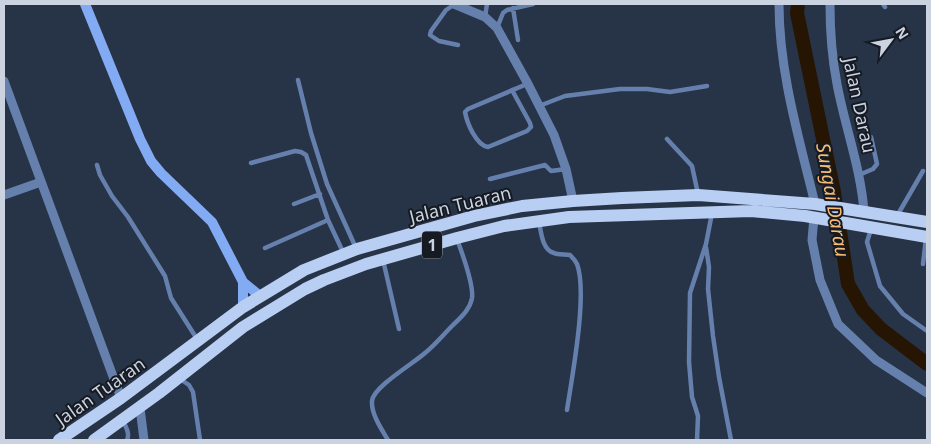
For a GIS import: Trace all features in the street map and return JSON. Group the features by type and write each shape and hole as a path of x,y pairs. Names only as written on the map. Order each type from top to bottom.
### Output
{"main road":[{"name":"Jalan Tuaran","path":"59,440 199,342 243,307 304,270 357,249 481,214 573,201 698,195 821,205 927,222"},
{"path":"535,205 552,210 679,203 685,204 687,207 686,212"},
{"name":"Jalan Tuaran","path":"94,440 140,408 243,327 282,302 324,280 382,259 504,226 569,217 686,212 768,212 819,218 927,237"}],"street":[{"path":"85,4 140,139 151,161 164,177 212,222 243,282 260,296"},
{"path":"454,4 485,17 497,28 554,135 566,170 573,201"},
{"path":"779,4 779,29 788,95 821,205"},
{"name":"Jalan Darau","path":"830,4 830,32 837,84 863,191 864,212"},
{"path":"4,81 121,398"},
{"path":"4,195 41,182"},
{"path":"819,218 812,240 820,280 838,324 844,332 876,360 927,394"},
{"path":"243,282 243,307"},
{"path":"140,408 144,440"}],"lane":[{"path":"454,4 446,10 430,35 439,41 458,45"},
{"path":"485,17 486,4"},
{"path":"497,28 503,13 513,8 532,4"},
{"path":"513,8 518,40"},
{"path":"298,80 311,133 327,184 357,249"},
{"path":"512,90 530,123 530,127 527,131 484,147 479,142 465,112 468,109 512,90 528,84"},
{"path":"539,106 565,96 620,89 647,89 670,92 707,86"},
{"path":"859,175 873,169 877,164 871,138"},
{"path":"667,139 692,166 698,195"},
{"path":"251,163 296,151 306,155 328,220 344,254"},
{"path":"97,165 100,175 112,196 128,217 164,276 171,298 199,342"},
{"path":"490,180 545,165 551,171 566,170"},
{"path":"897,217 923,171"},
{"path":"294,204 320,194"},
{"path":"698,440 698,416 692,397 689,362 690,293 706,244 712,212"},
{"path":"265,248 328,220"},
{"path":"538,220 545,246 553,253 570,255 578,265 581,294 574,360 566,410"},
{"path":"869,227 867,242 880,286 903,314 927,331"},
{"path":"923,264 927,237"},
{"path":"388,440 374,412 371,402 373,395 424,354 465,314 470,305 472,296 467,269 457,238"},
{"path":"706,244 713,336 731,440"},
{"path":"382,259 399,329"},
{"path":"179,378 189,385 193,392 200,440"},
{"path":"122,420 127,429 127,440"}],"waterway":[{"name":"Sungai Darau","path":"798,4 797,13 834,192 848,284 863,310 881,329 927,364"}]}
